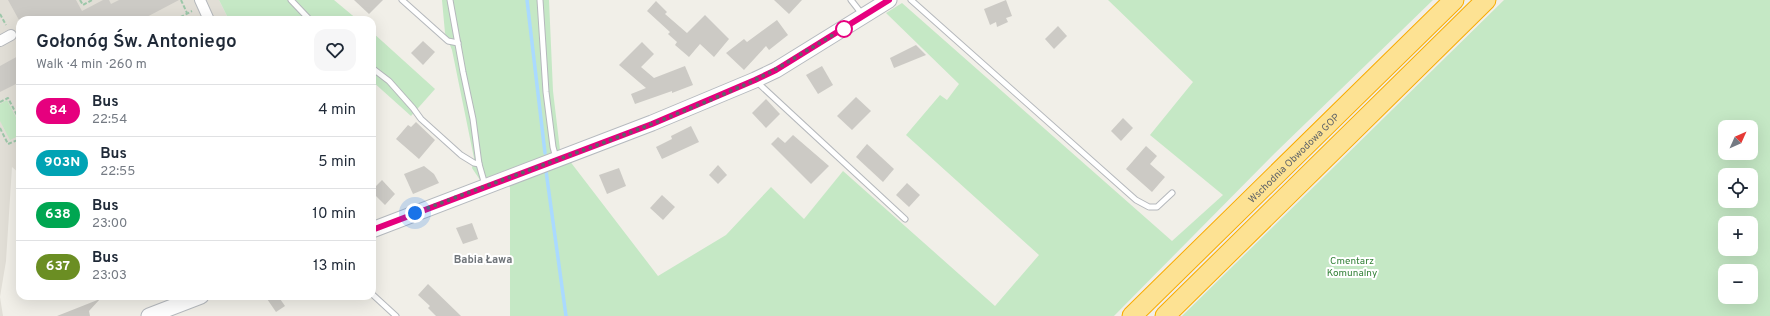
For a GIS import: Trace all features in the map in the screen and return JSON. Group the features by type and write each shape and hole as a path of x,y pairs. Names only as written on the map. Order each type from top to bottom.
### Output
{"highway":[{"name":"Wschodnia Obwodowa GOP","path":"1132,316 1454,0"},
{"path":"1165,316 1486,0"}],"street":[{"path":"376,228 652,124 755,80 776,70 889,0"},
{"path":"201,3 208,16"},
{"path":"0,40 11,34"},
{"path":"149,316 191,300"}],"lane":[{"path":"291,0 306,16"},
{"path":"402,0 448,41 458,43"},
{"path":"450,0 473,119 479,164 486,186"},
{"path":"540,0 546,92 553,147 557,159"},
{"path":"851,0 863,17"},
{"path":"911,0 1136,200 1149,207 1157,207 1172,193"},
{"path":"376,71 388,81 421,119 461,155 474,163 479,164"},
{"path":"755,80 906,219"},
{"path":"376,298 396,316"}],"path":[{"path":"80,0 83,5 92,0"},
{"path":"181,0 188,13"},
{"path":"182,16 201,3"},
{"path":"0,102 8,98 16,113"},
{"path":"0,128 8,144 16,140"}],"shaded area":[{"path":"0,0 219,0 227,16 16,16 16,170 12,167 6,261 0,297"},
{"path":"0,297 3,316 0,316"}],"green space":[{"path":"219,0 334,0 353,16 227,16"},
{"path":"442,0 549,0 553,91 560,150 480,180 472,168 474,158 452,50 445,33"},
{"path":"1108,0 1433,0 1275,153 1114,316 510,316 510,186 569,160 658,276 726,235 771,187 804,219 843,171 995,306 1039,255 906,135 940,95 947,100 959,84 886,13 902,3 1172,241 1223,195 1150,135 1193,82"},
{"name":"Cmentarz Komunalny","path":"1504,0 1770,0 1770,316 1182,316"},
{"path":"376,36 435,89 411,116 376,85"},
{"path":"7,100 16,117 16,137 10,140 0,121 0,104"}],"building":[{"path":"8,0 76,0 82,11 103,0 109,0 111,4 119,0 179,0 149,16 17,16"},
{"path":"354,0 383,0 369,14"},
{"path":"774,0 802,0 789,14"},
{"path":"1006,0 1012,16 1006,18 1008,22 997,27 996,22 990,25 984,9"},
{"path":"656,1 667,12 665,14 687,33 705,15 729,39 714,57 700,44 689,57 675,45 677,42 668,34 670,32 647,11"},
{"path":"777,20 788,35 769,50 766,46 744,70 726,53 744,39 747,42"},
{"path":"1058,26 1067,36 1054,49 1045,39"},
{"path":"423,41 435,52 423,65 411,53"},
{"path":"642,42 654,54 641,67 654,78 685,66 693,85 635,104 631,94 646,88 619,65"},
{"path":"916,45 926,55 894,68 890,58"},
{"path":"16,57 16,84 0,92 0,66"},
{"path":"822,66 833,85 818,94 806,75"},
{"path":"856,97 871,111 852,130 837,116"},
{"path":"766,99 780,114 766,128 752,113"},
{"path":"1123,118 1133,128 1121,141 1111,131"},
{"path":"416,122 435,140 419,159 396,139 408,125 411,127"},
{"path":"691,126 699,142 662,159 656,147 672,139 671,136"},
{"path":"793,135 829,166 811,184 771,144 778,137 785,143"},
{"path":"867,144 894,169 883,182 856,157"},
{"path":"1146,146 1157,156 1150,164 1165,177 1152,192 1126,169"},
{"path":"718,165 727,175 718,184 709,175"},
{"path":"424,166 434,174 439,183 413,194 404,174"},
{"path":"619,168 626,186 607,194 599,175"},
{"path":"382,180 395,194 385,205 376,196 376,186"},
{"path":"907,183 920,195 909,207 896,195"},
{"path":"662,195 675,207 663,220 650,208"},
{"path":"472,223 478,239 463,244 456,228"},
{"path":"428,284 461,316 436,316 428,308 430,306 418,295"},
{"path":"99,300 89,311 90,316 57,316"},
{"path":"268,300 281,300 285,306 276,312"}],"waterway":[{"path":"527,0 545,153"},
{"path":"546,171 566,316"}],"bus line":[{"name":"84","path":"376,228 652,124 755,80 776,70 889,0"}],"district":[{"name":"Babia Ława","path":"483,259"}],"route":[{"path":"415,213 652,124 755,80 776,70 844,29"}]}
